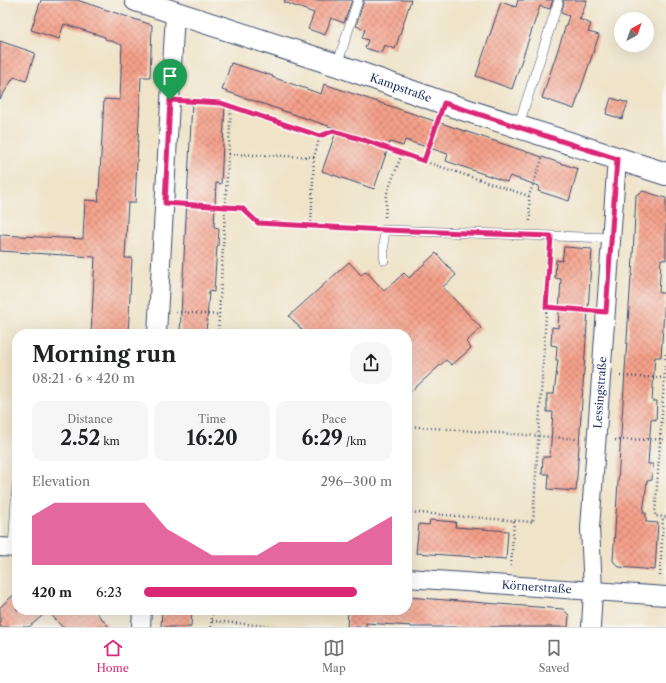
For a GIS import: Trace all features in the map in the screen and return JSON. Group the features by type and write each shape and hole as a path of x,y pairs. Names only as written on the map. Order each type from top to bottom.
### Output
{"street":[{"name":"Kampstraße","path":"136,0 337,65 444,103 666,174"},
{"path":"158,329 175,13"},
{"name":"Lessingstraße","path":"591,627 593,590 590,528 617,159"},
{"name":"Körnerstraße","path":"412,578 663,596"},
{"path":"141,627 142,615"}],"lane":[{"path":"337,65 358,0"},
{"path":"518,127 558,2"},
{"path":"384,260 384,230 611,238"},
{"path":"10,548 12,530"}],"path":[{"path":"170,100 221,103 320,136 333,131 530,196"},
{"path":"424,161 444,103"},
{"path":"218,329 232,107"},
{"path":"311,226 314,157 320,136"},
{"path":"530,235 530,196 549,137"},
{"path":"229,154 314,157"},
{"path":"165,203 242,208 258,223 384,230 387,193 402,154"},
{"path":"412,512 533,522 551,236"},
{"path":"546,307 606,312"},
{"path":"159,311 220,314"},
{"path":"663,596 665,517 656,516 666,354"},
{"path":"602,375 664,378"},
{"path":"412,426 597,441 666,439"},
{"path":"509,585 514,520"},
{"path":"211,627 213,615"},
{"path":"212,622 278,627"}],"building":[{"path":"41,0 77,0 152,25 150,77 141,77 135,203 128,203 125,258 132,258 128,329 91,329 95,257 0,251 0,235 83,239 85,200 99,201 98,192 104,99 120,100 122,45 105,39 105,37 64,24 59,39 31,30"},
{"path":"285,0 352,0 344,23 331,18 325,35 308,29 314,13 284,2"},
{"path":"364,0 411,0 395,49 384,45 381,53 365,48 368,40 362,38 365,29 356,26"},
{"path":"518,0 553,0 550,9 540,6 512,89 476,76 501,2 516,7"},
{"path":"563,0 587,0 579,19 591,24 588,32 599,35 574,109 542,98 569,16 561,13 564,4"},
{"path":"0,41 35,53 26,81 14,77 0,99"},
{"path":"231,63 273,76 272,77 321,94 324,84 578,169 569,201 538,191 539,186 510,176 507,182 446,161 448,154 405,140 403,146 390,142 374,189 322,171 337,129 222,90"},
{"path":"611,98 628,103 622,119 606,114"},
{"path":"192,103 225,105 221,184 216,183 214,227 219,228 214,292 209,291 206,329 180,329"},
{"path":"643,191 666,198 666,260 661,259 659,293 665,293 661,357 655,357 652,401 657,401 656,420 651,419 648,464 653,464 652,480 647,481 643,513 646,513 646,522 658,523 655,570 619,567 613,561 636,195"},
{"path":"564,247 592,249 576,491 548,489 549,474 542,474 543,457 550,457 553,412 547,412 547,394 554,394 558,360 556,360 557,346 551,345 552,327 558,328 561,279 555,278 556,260 562,261"},
{"path":"436,253 456,275 443,287 481,328 466,342 471,348 452,365 446,360 412,391 412,329 301,329 289,316 349,262 361,275 366,271 384,291 404,273 409,278"},
{"path":"430,520 456,522 455,527 508,531 506,559 416,553 419,524 429,525"},
{"path":"12,596 12,615 43,615 29,627 0,627 0,607"},
{"path":"412,597 563,609 569,615 568,627 411,627 366,623 366,627 347,627 348,615 412,615"},
{"path":"52,615 98,615 109,627 62,627"},
{"path":"162,615 192,615 191,627 161,627"}],"route":[{"path":"170,100 221,103 320,136 333,131 424,161 444,103 617,159 606,312 546,307 551,236 384,230 258,223 242,208 165,203 170,100"}]}
